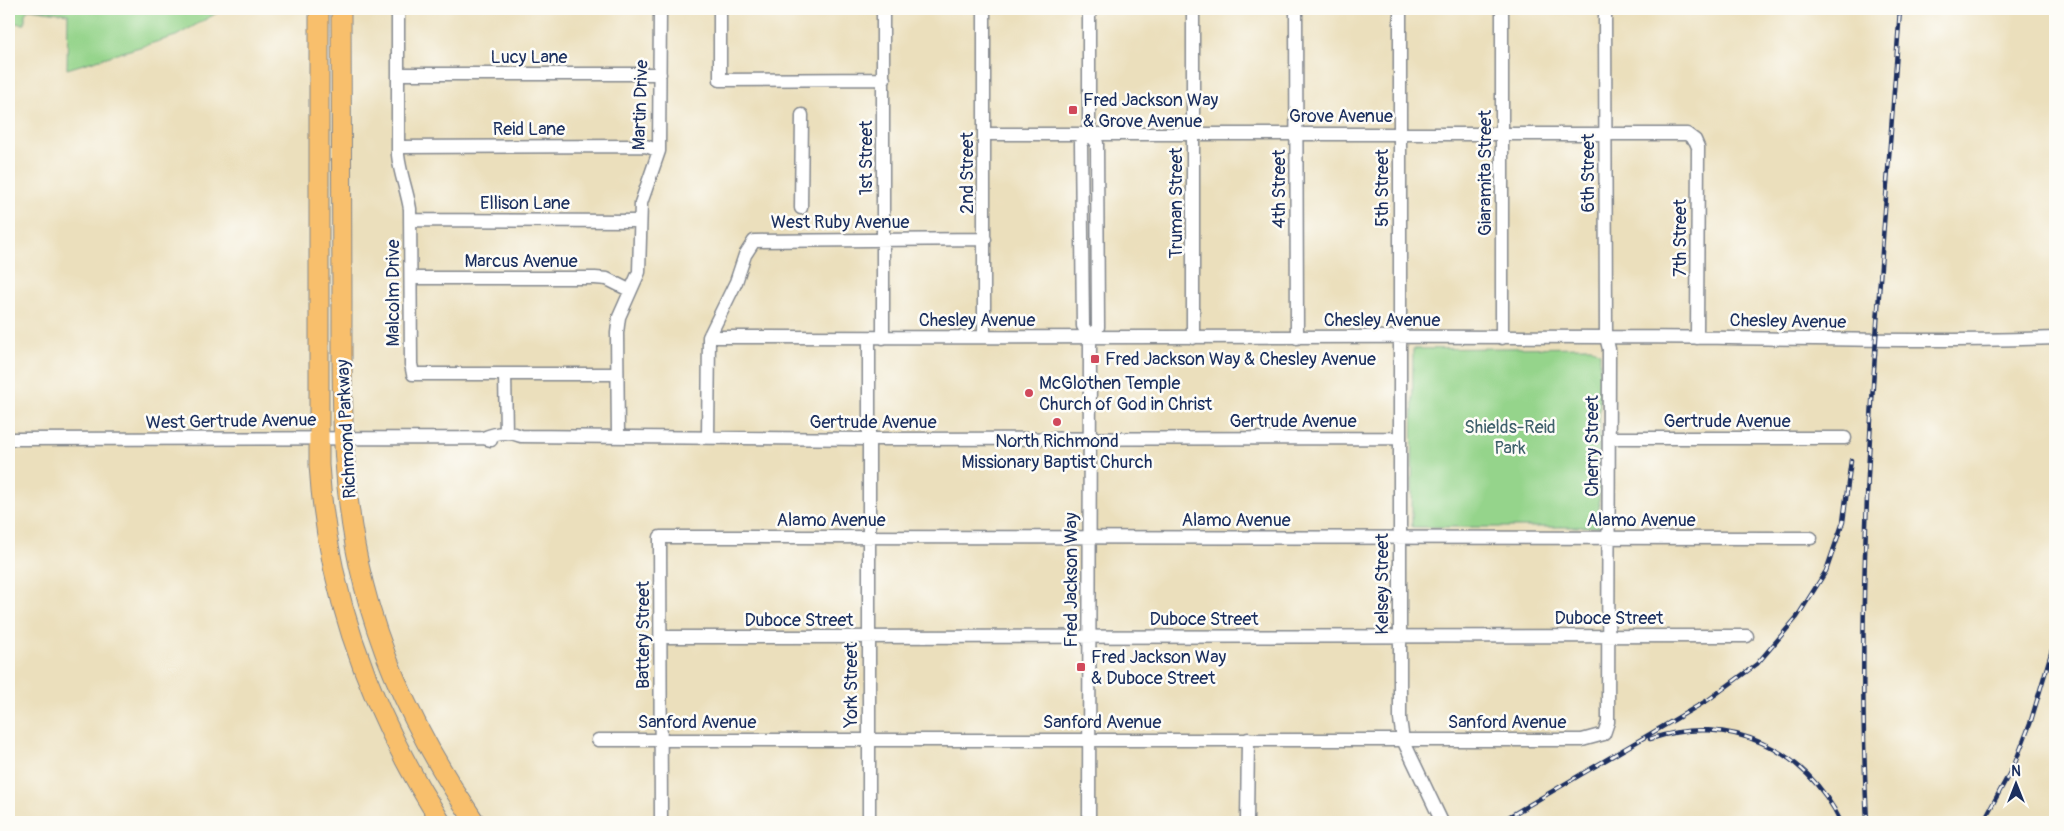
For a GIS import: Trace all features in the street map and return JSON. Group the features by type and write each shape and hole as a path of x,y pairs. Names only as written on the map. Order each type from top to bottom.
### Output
{"highway":[{"name":"Richmond Parkway","path":"319,9 321,438 319,465 324,512 338,592 364,672 391,736 440,822"},
{"name":"Richmond Parkway","path":"340,9 343,438 350,516 372,616 389,662 425,742 454,792 475,822"}],"street":[{"name":"Malcolm Drive","path":"398,9 398,147 400,173 407,194 410,220 411,364 413,374 617,374"},
{"name":"Martin Drive","path":"618,436 617,374 619,317 638,272 641,203 659,151 660,9"},
{"path":"720,9 720,80 884,79"},
{"name":"1st Street","path":"883,9 883,338"},
{"name":"2nd Street","path":"984,9 984,337"},
{"name":"Fred Jackson Way","path":"1089,9 1089,133 1081,143 1083,326 1090,338 1088,538 1089,822"},
{"name":"Truman Street","path":"1193,9 1193,338"},
{"name":"4th Street","path":"1296,9 1297,338"},
{"name":"5th Street","path":"1400,9 1400,338"},
{"name":"Giaramita Street","path":"1502,9 1502,338"},
{"name":"6th Street","path":"1605,9 1606,337"},
{"name":"Lucy Lane","path":"398,74 660,74"},
{"path":"801,208 802,116"},
{"name":"Grove Avenue","path":"985,134 1687,134 1695,140"},
{"name":"7th Street","path":"1695,140 1698,147 1697,338"},
{"name":"Reid Lane","path":"398,147 646,146 659,151"},
{"name":"Ellison Lane","path":"410,220 640,221"},
{"name":"West Ruby Avenue","path":"708,438 710,337 736,282 745,255 754,241 883,238 985,239"},
{"name":"Marcus Avenue","path":"411,278 595,278 607,280 629,290"},
{"name":"Chesley Avenue","path":"710,337 1606,337 1806,338 1887,341 2055,338"},
{"name":"Cherry Street","path":"1604,734 1608,722 1610,537 1609,349 1606,337"},
{"name":"York Street","path":"869,338 869,822"},
{"name":"Kelsey Street","path":"1400,338 1400,719 1403,740 1442,822"},
{"path":"505,374 506,434"},
{"name":"West Gertrude Avenue","path":"9,439 483,438 506,434 521,436 708,438"},
{"name":"West Gertrude Avenue","path":"483,438 492,440 514,439 521,436"},
{"name":"Gertrude Avenue","path":"708,438 1399,438"},
{"name":"Gertrude Avenue","path":"1610,438 1845,438"},
{"name":"Alamo Avenue","path":"660,537 1811,538"},
{"name":"Battery Street","path":"660,537 661,822"},
{"name":"Duboce Street","path":"660,637 1747,636"},
{"name":"Sanford Avenue","path":"598,740 1582,740 1604,734"},
{"path":"1247,822 1248,739"}],"green space":[{"path":"9,9 29,9 25,14 25,24 10,23"},
{"path":"29,9 224,9 176,36 67,69 68,14"},
{"name":"Shields-Reid Park","path":"1591,347 1600,353 1599,527 1412,527 1413,349"}],"railway":[{"path":"1867,822 1864,720 1866,517 1871,415 1900,9"},
{"path":"1500,822 1708,700 1757,664 1797,617 1826,571 1843,522 1851,460"},
{"path":"1983,822 2015,763 2030,724 2055,640"},
{"path":"1650,739 1679,732 1708,730 1736,734 1762,743 1786,757 1808,774 1826,796 1841,822"}],"place":[{"name":"Fred Jackson Way & Grove Avenue","path":"1073,110"},
{"name":"Fred Jackson Way & Chesley Avenue","path":"1095,359"},
{"name":"McGlothen Temple Church of God in Christ","path":"1029,393"},
{"name":"North Richmond Missionary Baptist Church","path":"1057,422"},
{"name":"Fred Jackson Way & Duboce Street","path":"1081,667"}]}
